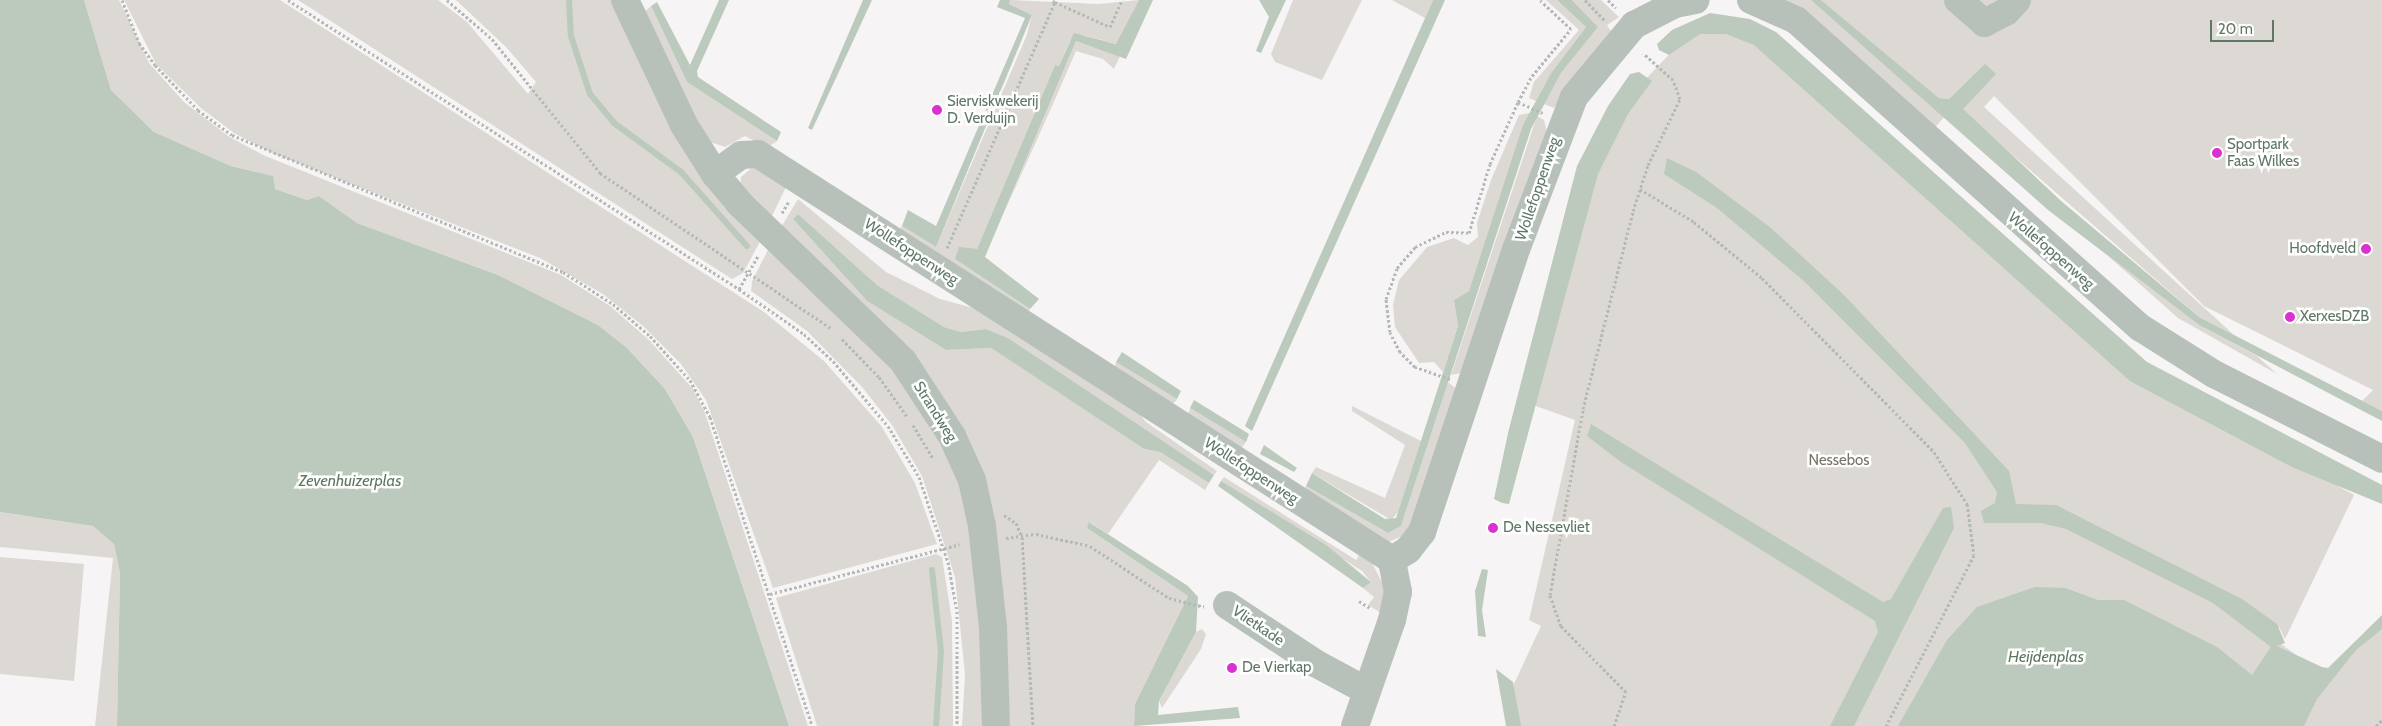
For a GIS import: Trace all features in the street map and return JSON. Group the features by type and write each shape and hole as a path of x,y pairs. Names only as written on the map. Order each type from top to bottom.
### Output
{"street":[{"path":"625,0 684,125 715,174"},
{"name":"Wollefoppenweg","path":"715,174 741,155 758,154 1392,560 1408,550 1422,532 1562,121 1574,97 1627,31 1675,4 1696,0"},
{"name":"Wollefoppenweg","path":"1751,0 1796,20 2141,328 2214,374 2382,459"},
{"path":"1958,0 1984,23 2006,12 2017,0"},
{"name":"Strandweg","path":"715,174 770,234 903,361 952,436 979,507 993,626 996,726"},
{"path":"1356,726 1398,592 1392,560"},
{"name":"Vlietkade","path":"1217,606 1367,691"}],"path":[{"path":"122,0 140,43 154,65 198,110 232,134 275,156 563,272 614,304 650,336 690,380 710,417 812,726"},
{"path":"288,0 739,289 804,334 833,361 888,426 919,477 948,562 957,611 957,726"},
{"path":"447,0 492,39 600,173 750,271 846,343 879,377 935,460"},
{"path":"1050,0 1110,27 1122,0"},
{"path":"1438,375 1415,367 1400,352 1386,316 1390,281 1406,257 1423,243 1446,232 1469,232 1490,164 1518,102 1532,76 1571,29 1540,0"},
{"path":"1585,0 1627,31 1642,52 1673,80 1680,99 1640,189 1583,410 1550,595 1561,626 1626,692 1614,726"},
{"path":"938,269 1055,2"},
{"path":"1518,102 1551,116"},
{"path":"739,289 800,181"},
{"path":"1640,189 1694,222 1762,278 1934,452 1967,504 1974,554 1886,726"},
{"path":"979,507 1001,512 1016,523 1022,537 1033,726"},
{"path":"1178,602 1217,606"},
{"path":"2378,725 2382,720"}],"green space":[{"path":"84,0 119,0 149,63 184,102 228,136 263,155 561,275 610,306 649,340 693,389 705,413 808,726 789,726 693,437 665,389 627,348 598,325 498,275 357,223 319,196 307,200 275,189 272,176 231,166 154,132 111,90"},
{"path":"124,0 280,0 764,312 824,361 882,427 915,483 937,544 773,588 706,400 681,364 643,326 603,294 540,258 270,152 234,133 201,108 156,64"},
{"path":"298,0 438,0 467,22 528,94 536,82 506,47 456,0 615,0 762,238 743,273 732,279"},
{"path":"1010,0 1099,4 1139,0 1117,44 1083,35 1070,41 1059,66 1055,65 977,249 955,259 1030,309 1026,315 898,232 902,226 936,247 1026,37 1032,15 1009,4"},
{"path":"1293,0 1362,0 1322,80 1275,62 1271,54"},
{"path":"1392,0 1433,0 1425,18"},
{"path":"1546,0 1557,0 1586,27 1551,73 1536,101 1529,98 1534,82 1579,30"},
{"path":"1572,0 1601,0 1619,17 1607,25 1613,34 1554,108 1544,104 1561,73 1598,27"},
{"path":"1768,0 1811,0 1945,116 1933,130"},
{"name":"Sportpark Faas Wilkes","path":"1821,0 2382,0 2382,411 2362,401 2373,390 2204,306 1994,96 1984,107 2234,335 2199,317 1969,117 1962,109 1984,85 1974,75 1949,99 1939,98"},
{"path":"651,6 687,82 777,141 767,148 745,136 725,147 704,140 642,14"},
{"name":"Nessebos","path":"1697,25 1749,27 2134,370 2354,495 2285,639 2279,627 2273,638 2323,675 2382,623 2382,726 1512,726 1514,684 1541,626 1529,620 1575,420 1533,405 1604,123"},
{"path":"1076,41 1120,56 1114,69 1103,59 1076,51 1004,213"},
{"path":"1530,113 1469,291 1454,300 1458,326 1443,372 1434,362 1419,363 1395,327 1393,305 1399,280 1427,247 1454,238 1468,245 1478,237 1477,223 1491,180 1519,115"},
{"path":"1537,116 1544,120 1547,132 1467,372 1451,375"},
{"path":"753,167 786,187 770,220 740,189 741,177"},
{"path":"798,199 886,272 940,299 988,312 1136,409 1146,422 1217,471 1214,475 1008,338 986,329 961,332 944,327 877,285 798,214 793,219 867,301 946,350 991,348 1144,449 1160,452 1209,483 1205,490 1159,460 1108,534 1090,522 1087,528 1188,596 1135,704 1134,726 1005,726 978,471 780,229"},
{"path":"770,246 879,350 940,436 972,511 987,726 962,726 965,674 955,577 922,476 892,425 862,387 807,331 751,291 752,281"},
{"path":"2107,255 2199,325 2257,356 2277,374 2178,318"},
{"path":"1116,362 1177,399 1167,406 1114,368"},
{"path":"1448,382 1460,392 1413,531 1382,545 1300,497 1306,486 1388,533 1401,526"},
{"path":"1352,406 1421,441 1398,512 1391,520 1312,473 1316,467 1385,498 1405,445 1352,411"},
{"path":"1190,408 1246,442 1237,452 1187,420"},
{"path":"1224,477 1356,560 1359,555 1371,561 1387,592 1383,614 1368,605 1374,597 1363,588 1371,582 1362,571 1221,481"},
{"path":"0,512 93,526 114,544 120,573 117,726 95,726 113,558 0,547"},
{"path":"936,554 942,557 952,621 953,726 817,726 776,598"},
{"path":"0,557 84,564 74,681 0,674"},
{"path":"1202,629 1206,634 1201,649 1162,708 1159,701 1196,632"}],"water":[{"name":"Zevenhuizerplas","path":"0,0 84,0 111,90 154,132 231,166 273,176 275,189 307,200 319,196 357,223 498,275 598,325 627,348 665,389 693,437 789,726 117,726 120,573 114,544 93,526 0,512"},
{"path":"719,0 729,0 697,71 698,77 781,132 777,141 687,82 651,6 657,2 690,65"},
{"path":"863,0 872,0 812,130 808,128"},
{"path":"1000,0 1010,0 1009,4 1032,15 936,247 902,226 908,210 936,226 1025,18 997,7"},
{"path":"1139,0 1153,0 1126,59 1076,41 985,257 1039,299 1030,309 955,259 959,247 977,249 1055,65 1059,66 1074,33 1116,44"},
{"path":"1259,0 1286,0 1261,53 1256,51 1269,17"},
{"path":"1433,0 1445,0 1252,431 1245,426"},
{"path":"1557,0 1572,0 1598,27 1561,73 1531,129 1401,526 1388,533 1306,486 1312,473 1385,519 1396,518 1458,326 1454,300 1469,291 1523,125 1551,73 1586,27"},
{"path":"1811,0 1821,0 1939,98 1949,99 1985,64 1996,74 1963,109 2060,200 2199,317 2382,411 2382,421 2199,325 2048,210"},
{"path":"1710,13 1750,19 1776,32 2147,362 2382,485 2382,504 2292,467 2130,381 1754,45 1726,34 1700,34 1669,55 1659,50 1657,44 1672,30"},
{"path":"1639,72 1652,81 1628,114 1598,174 1509,504 1502,503 1494,499 1508,433 1577,166 1608,106 1630,74"},
{"name":"Heijdenplas","path":"1667,158 1696,172 1771,228 1844,295 2009,471 2016,504 2056,505 2242,599 2277,624 2285,643 2277,646 2322,667 2328,668 2382,615 2382,629 2356,650 2317,699 2304,726 1898,726 1947,640 1977,607 2035,587 2065,588 2098,600 2124,600 2217,647 2252,675 2271,647 2213,603 2066,529 2041,523 1984,523 1981,511 1995,503 1997,492 1965,443 1805,282 1717,208 1664,174"},
{"path":"798,214 877,285 944,327 961,332 986,329 1008,338 1214,475 1209,483 1160,452 1144,449 991,348 946,350 867,301 793,219"},
{"path":"1122,352 1181,391 1177,399 1116,362"},
{"path":"1194,400 1249,434 1246,442 1190,408"},
{"path":"1591,424 1883,602 1891,599 1943,508 1951,507 1954,528 1854,726 1830,726 1878,632 1875,621 1621,462 1587,436"},
{"path":"1264,445 1297,468 1294,472 1260,454"},
{"path":"1221,481 1326,545 1371,582 1363,588 1218,486"},
{"path":"1089,522 1188,586 1198,597 1196,632 1159,701 1158,715 1238,707 1240,718 1134,726 1135,704 1188,596 1087,528"},
{"path":"1482,569 1488,570 1482,610 1486,637 1478,636 1475,591"},
{"path":"1496,669 1513,682 1521,726 1506,726"}],"waterway":[{"path":"569,0 571,36 590,94 614,123 681,172 747,246"},
{"path":"932,570 941,651 936,726"}],"place":[{"name":"Sierviskwekerij D. Verduijn","path":"937,110"},
{"name":"Sportpark Faas Wilkes","path":"2217,153"},
{"name":"Hoofdveld","path":"2366,249"},
{"name":"XerxesDZB","path":"2290,317"},
{"name":"De Nessevliet","path":"1493,528"},
{"name":"De Vierkap","path":"1232,668"}]}
